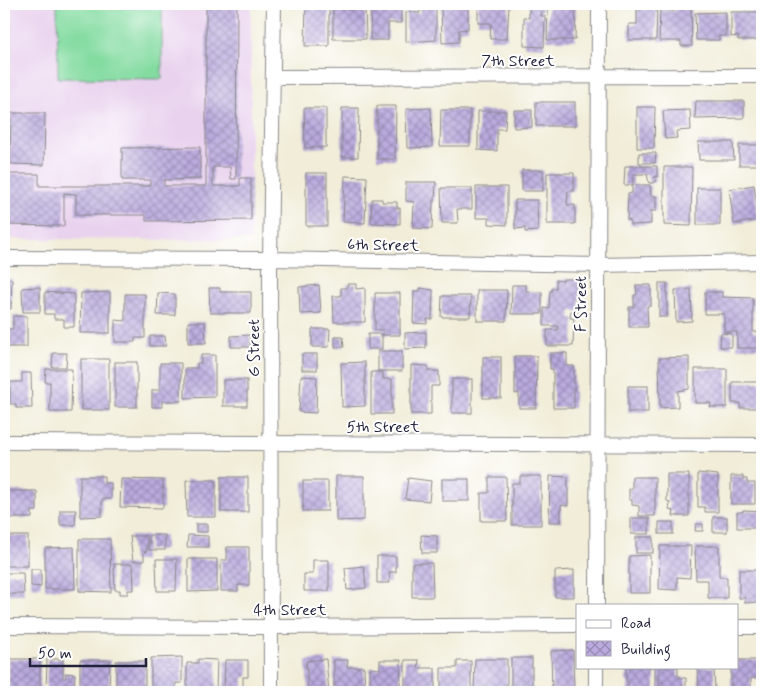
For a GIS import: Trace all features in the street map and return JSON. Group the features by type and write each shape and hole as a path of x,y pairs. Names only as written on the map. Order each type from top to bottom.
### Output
{"street":[{"name":"G Street","path":"271,692 270,259 274,4"},
{"name":"F Street","path":"597,604 599,4"},
{"name":"7th Street","path":"274,77 762,76"},
{"name":"6th Street","path":"4,258 270,259 598,265 762,262"},
{"name":"5th Street","path":"4,442 762,446"},
{"name":"4th Street","path":"4,626 576,625"},
{"path":"738,627 762,627"},
{"path":"596,668 596,692"}],"shaded area":[{"path":"4,4 251,4 251,240 4,239"}],"green space":[{"path":"57,4 162,4 162,79 58,78"}],"building":[{"path":"206,4 237,4 236,179 231,179 230,167 213,167 213,186 240,186 240,178 251,178 251,220 146,221 146,215 76,215 76,194 64,193 64,226 4,225 6,174 39,174 39,186 150,186 150,180 122,180 122,148 200,147 200,179 164,180 164,186 206,186"},
{"path":"306,4 329,4 329,46 305,46"},
{"path":"333,4 347,4 347,10 351,10 351,4 365,4 366,39 333,39"},
{"path":"371,4 401,4 401,23 388,23 388,40 370,40"},
{"path":"419,4 436,4 436,40 406,42 406,12 420,13"},
{"path":"441,4 468,4 468,29 459,30 459,42 442,43"},
{"path":"478,4 509,4 507,39 490,39 491,23 478,23"},
{"path":"548,4 576,4 575,40 547,40"},
{"path":"675,4 691,4 692,46 681,46 681,41 659,41 660,10 675,11"},
{"path":"529,5 542,6 541,16 545,16 544,47 524,46 524,17 529,18"},
{"path":"637,6 657,6 656,40 629,40 629,24 637,24"},
{"path":"726,12 726,36 719,36 719,40 696,40 695,13"},
{"path":"731,12 762,12 762,40 738,40 738,36 731,37"},
{"path":"696,101 744,101 744,118 695,119"},
{"path":"536,102 575,102 575,126 536,126"},
{"path":"377,106 396,106 395,159 377,159"},
{"path":"637,107 655,107 654,148 637,148"},
{"path":"304,108 326,108 326,147 305,148"},
{"path":"342,108 359,108 358,157 342,157"},
{"path":"431,108 432,147 407,148 406,109"},
{"path":"441,110 470,110 470,146 440,146"},
{"path":"514,110 532,110 532,127 514,128"},
{"path":"690,110 691,130 676,131 677,138 665,139 663,111"},
{"path":"478,111 506,111 505,129 497,129 497,151 478,150"},
{"path":"11,113 45,113 44,165 10,164"},
{"path":"698,142 733,142 734,160 699,160"},
{"path":"739,145 761,145 761,165 739,165"},
{"path":"639,153 656,153 655,163 639,163"},
{"path":"625,166 657,166 657,177 654,177 656,179 655,182 649,183 647,174 633,174 633,185 624,185"},
{"path":"664,167 692,167 691,226 664,225"},
{"path":"522,170 543,170 543,191 522,191"},
{"path":"306,173 327,173 327,226 306,226"},
{"path":"547,173 574,173 574,191 568,191 567,205 575,205 575,224 547,224"},
{"path":"345,176 367,177 365,223 343,222"},
{"path":"406,182 436,182 432,229 413,228 414,202 406,201"},
{"path":"632,185 650,185 651,196 656,196 656,211 651,211 651,224 630,225 630,220 627,220 628,194 632,193"},
{"path":"754,185 759,220 734,224 729,189"},
{"path":"476,187 507,187 507,225 489,224 489,218 476,218"},
{"path":"441,188 472,188 472,209 457,209 458,223 442,223"},
{"path":"697,188 720,188 720,225 697,225"},
{"path":"372,199 382,199 382,202 397,202 397,208 400,208 400,224 371,223"},
{"path":"515,200 537,200 538,231 525,232 525,228 515,229"},
{"path":"4,279 12,279 11,309 4,308"},
{"path":"563,279 580,279 579,311 571,311 570,318 574,318 573,346 547,346 547,330 558,330 558,326 544,326 544,308 549,309 550,291 552,291 552,288 556,288 556,280 563,281"},
{"path":"659,283 667,283 667,317 659,317"},
{"path":"347,284 356,284 356,289 365,288 365,322 334,322 333,296 341,296 341,288 347,288"},
{"path":"319,285 321,313 300,314 299,287"},
{"path":"512,285 526,285 526,291 542,292 542,314 511,314"},
{"path":"636,285 651,285 651,306 647,306 648,327 629,327 629,307 634,307 634,295 637,295"},
{"path":"40,287 40,312 23,312 22,288"},
{"path":"209,288 220,288 220,292 251,292 251,313 210,313"},
{"path":"420,288 433,290 432,319 427,319 427,324 413,323 414,291 420,291"},
{"path":"691,289 692,321 676,322 675,290"},
{"path":"477,290 507,290 506,321 477,321"},
{"path":"45,292 74,294 74,327 64,327 64,319 54,319 54,314 45,314"},
{"path":"110,292 110,333 80,333 81,293"},
{"path":"705,292 722,292 722,297 753,298 753,332 761,332 761,348 737,348 737,332 724,332 724,314 705,314"},
{"path":"158,293 175,294 175,315 157,315"},
{"path":"375,293 400,293 400,335 383,335 383,330 375,330"},
{"path":"125,294 145,294 145,338 135,338 135,342 115,342 115,320 125,321"},
{"path":"442,296 471,296 470,317 441,317"},
{"path":"13,316 27,316 27,347 4,347 4,329 13,329"},
{"path":"188,322 205,322 206,343 188,343"},
{"path":"312,329 330,329 329,347 312,347"},
{"path":"426,332 426,348 405,349 405,333"},
{"path":"721,333 732,334 732,347 720,347"},
{"path":"368,334 382,334 382,349 368,349"},
{"path":"250,335 250,347 231,347 231,336"},
{"path":"150,336 165,336 166,346 150,346"},
{"path":"335,337 343,337 344,347 335,347"},
{"path":"378,351 402,351 402,371 378,371"},
{"path":"53,353 67,353 66,367 52,367"},
{"path":"550,353 567,353 567,366 574,366 574,408 553,408 553,369 550,369"},
{"path":"302,354 317,354 317,370 302,370"},
{"path":"201,355 215,355 215,397 185,398 185,368 197,368 197,363 201,363"},
{"path":"515,356 537,356 536,408 519,408 519,393 515,394"},
{"path":"483,357 501,357 501,398 483,398"},
{"path":"689,357 689,389 678,391 678,407 660,408 659,358"},
{"path":"81,359 109,359 109,410 81,410"},
{"path":"115,362 137,362 137,407 115,407"},
{"path":"365,362 365,406 342,407 341,363"},
{"path":"160,363 181,363 181,401 162,401 162,407 152,407 152,390 160,390"},
{"path":"411,365 428,366 428,371 439,371 439,386 431,386 431,414 411,414"},
{"path":"46,369 72,369 71,412 50,412 50,382 45,382"},
{"path":"695,369 727,369 727,407 710,407 711,403 695,403"},
{"path":"371,372 383,372 383,379 392,379 392,414 371,414"},
{"path":"22,373 31,373 32,408 16,408 16,404 10,404 10,382 22,382"},
{"path":"301,376 317,377 316,413 299,412"},
{"path":"452,379 472,379 472,413 452,413"},
{"path":"223,380 247,380 247,406 223,406"},
{"path":"732,382 761,382 761,408 740,408 740,403 732,403"},
{"path":"628,386 648,386 648,412 628,412"},
{"path":"698,473 718,475 718,512 705,512 705,507 698,507"},
{"path":"667,474 689,474 689,516 673,516 674,511 669,510"},
{"path":"80,476 104,476 104,483 111,483 111,499 102,499 102,516 80,517"},
{"path":"336,476 364,476 364,520 336,521"},
{"path":"520,476 541,476 541,525 512,525 512,483 520,483"},
{"path":"550,476 568,477 568,506 561,505 561,522 549,522"},
{"path":"731,476 743,476 743,479 747,479 747,483 755,483 755,504 731,504"},
{"path":"221,477 248,477 248,512 221,512"},
{"path":"489,477 506,477 507,521 481,521 481,493 489,493"},
{"path":"632,477 655,477 655,516 639,516 639,506 632,505 632,500 629,500 629,489 632,489"},
{"path":"408,478 431,481 429,501 405,499"},
{"path":"121,479 163,480 163,508 120,507"},
{"path":"442,479 469,479 469,501 442,501"},
{"path":"186,480 216,480 216,517 187,517"},
{"path":"303,481 328,481 328,511 303,511"},
{"path":"7,491 37,491 37,511 32,511 32,518 5,518"},
{"path":"60,510 76,510 75,525 60,525"},
{"path":"743,510 762,511 762,528 737,528 737,512 743,512"},
{"path":"713,517 727,517 727,532 713,532"},
{"path":"631,518 649,518 649,534 631,534"},
{"path":"659,522 673,522 673,534 659,534"},
{"path":"196,524 207,524 207,532 196,532"},
{"path":"696,524 703,524 703,531 695,531"},
{"path":"149,535 165,535 165,550 149,550"},
{"path":"188,535 208,536 208,547 187,547"},
{"path":"421,535 437,536 437,553 422,553"},
{"path":"4,536 28,536 28,566 4,566"},
{"path":"130,536 147,536 147,551 144,552 144,561 133,561"},
{"path":"636,537 653,537 653,553 636,553"},
{"path":"79,539 110,539 111,592 79,591"},
{"path":"660,546 691,546 690,578 677,577 677,590 659,589"},
{"path":"695,546 719,546 719,577 727,577 727,598 708,598 708,580 696,580"},
{"path":"74,547 75,589 45,589 45,548"},
{"path":"227,547 249,547 249,585 238,585 238,591 221,591 221,560 227,560"},
{"path":"650,555 650,593 629,593 629,556"},
{"path":"377,556 396,556 396,572 389,572 390,583 377,583"},
{"path":"156,559 177,559 176,591 157,591"},
{"path":"188,559 217,559 217,591 188,592"},
{"path":"313,560 329,560 329,591 304,591 304,574 313,574"},
{"path":"412,563 432,563 433,597 412,597"},
{"path":"114,564 133,564 134,590 128,590 128,594 120,594 120,590 115,590"},
{"path":"364,566 366,588 347,590 345,568"},
{"path":"31,569 41,569 41,587 31,586"},
{"path":"574,570 574,597 555,597 555,571"},
{"path":"739,570 761,570 762,602 745,603 745,598 739,598"},
{"path":"4,573 23,573 24,594 6,594 4,592"},
{"path":"573,650 574,692 552,692 551,651"},
{"path":"182,657 182,683 176,683 176,692 151,692 151,658"},
{"path":"511,658 532,658 532,692 511,692"},
{"path":"8,659 40,659 40,692 9,692"},
{"path":"47,659 63,659 63,678 66,678 65,673 75,674 74,692 46,692"},
{"path":"198,659 217,660 216,692 187,692 187,663 198,663"},
{"path":"326,659 329,692 308,692 306,661"},
{"path":"475,659 507,659 507,692 474,692"},
{"path":"80,660 110,660 109,692 80,692"},
{"path":"225,660 248,660 248,677 243,677 243,692 224,692"},
{"path":"334,660 348,660 347,667 364,667 365,692 346,692 346,689 334,689"},
{"path":"380,660 401,660 400,689 370,692 370,668 380,669"},
{"path":"405,660 419,660 418,668 435,668 435,689 405,689"},
{"path":"738,660 760,660 760,678 751,678 751,689 731,689 731,668 738,668"},
{"path":"116,661 145,661 145,692 116,692"},
{"path":"457,661 471,661 471,689 441,689 441,668 457,668"},
{"path":"626,668 655,668 655,692 628,692 628,682 626,681"},
{"path":"659,668 678,668 678,676 686,678 686,692 659,692"},
{"path":"698,668 714,668 715,692 699,692"}]}
